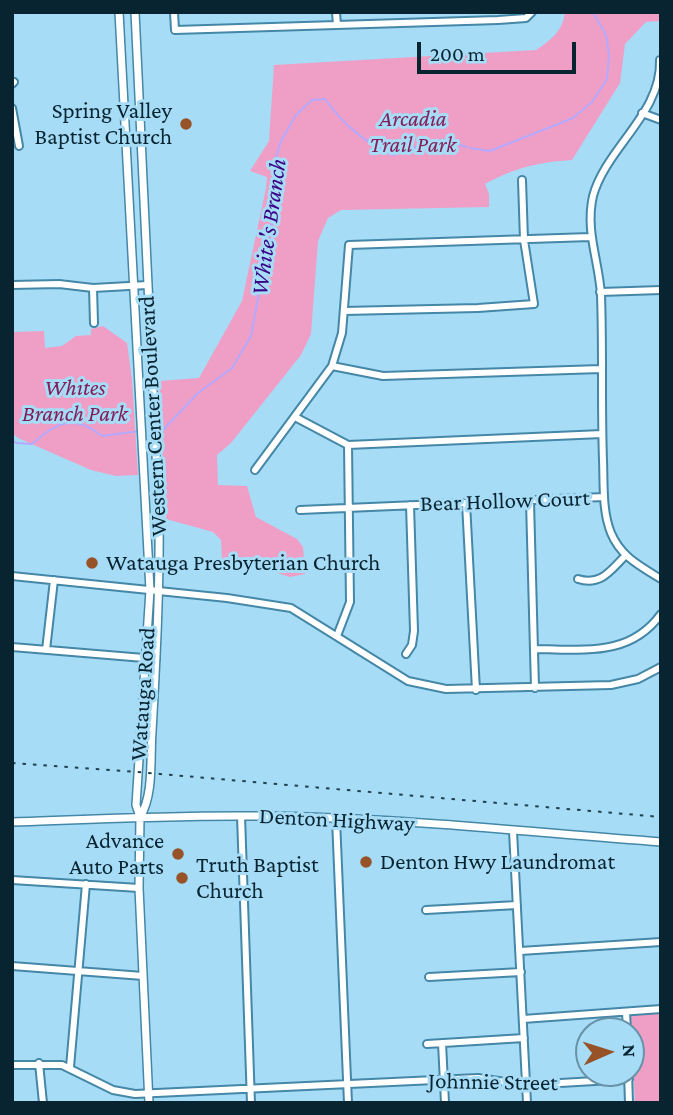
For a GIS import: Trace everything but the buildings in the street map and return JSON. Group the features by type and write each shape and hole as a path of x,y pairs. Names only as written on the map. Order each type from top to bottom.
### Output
{"main road":[{"name":"Western Center Boulevard","path":"119,12 132,286"},
{"name":"Western Center Boulevard","path":"135,12 160,591 146,807 140,817"},
{"name":"Watauga Road","path":"132,286 150,590 136,793 136,806 140,817 139,888 149,1103"},
{"path":"135,329 149,329"},
{"name":"Denton Highway","path":"12,822 240,816 336,819 661,842"}],"street":[{"path":"174,12 175,30 468,21 526,18 532,13"},
{"path":"336,12 337,25"},
{"path":"403,12 403,23"},
{"path":"468,12 468,21"},
{"path":"604,494 600,292 590,237 592,205 598,181 642,113 657,82 660,60"},
{"path":"12,108 19,146"},
{"path":"642,113 661,120"},
{"path":"344,311 478,309 534,304 524,240 522,180"},
{"path":"256,470 332,366 342,333 349,245 590,237"},
{"path":"12,285 59,284 93,288 147,285"},
{"path":"93,288 94,323"},
{"path":"600,292 661,290"},
{"path":"332,366 383,376 601,369"},
{"path":"295,417 348,445 602,434"},
{"path":"337,636 350,602 348,445"},
{"name":"Bear Hollow Court","path":"300,510 530,501 604,494 609,526 625,556 661,579"},
{"path":"530,501 535,688"},
{"path":"466,503 476,690"},
{"path":"406,654 412,645 414,631 410,505"},
{"path":"578,579 590,582 602,579 625,556"},
{"path":"12,576 272,603 301,613 408,681 446,689 620,684 638,679 661,667"},
{"path":"46,650 54,580"},
{"path":"534,649 614,647 638,638 651,628 661,614"},
{"path":"12,647 156,659"},
{"path":"240,816 251,1103"},
{"path":"336,819 348,1103"},
{"path":"513,831 527,1103"},
{"path":"12,880 139,888"},
{"path":"70,1068 86,884"},
{"path":"426,910 517,905"},
{"path":"520,951 661,942"},
{"path":"12,966 143,976"},
{"path":"429,977 521,972"},
{"path":"523,1019 661,1009"},
{"path":"626,1012 626,1017"},
{"path":"427,1044 524,1038"},
{"path":"442,1043 445,1103"},
{"path":"39,1063 43,1103"},
{"name":"Johnnie Street","path":"12,1065 54,1064 70,1068 113,1090 149,1093 486,1078 526,1085 575,1081"}],"green space":[{"name":"Arcadia Trail Park","path":"565,12 661,12 661,21 646,22 625,44 620,83 572,160 527,167 485,184 489,194 489,207 341,210 328,218 318,241 311,334 301,355 231,443 217,455 218,485 247,486 256,517 297,539 303,547 305,574 290,577 222,559 221,540 213,532 166,519 159,381 199,378 242,301 267,177 250,171 269,141 274,65 536,50 547,43 562,25"},
{"name":"Whites Branch Park","path":"103,326 127,343 138,475 116,476 91,470 12,433 12,332 44,331 45,348 62,346 76,336 91,335 91,329"},
{"path":"661,1012 661,1103 635,1103 634,1087 645,1087 645,1017 630,1017 630,1014"}],"waterway":[{"name":"White's Branch","path":"470,148 490,151 573,118 592,102 607,79 609,55 606,35 593,12"},
{"name":"White's Branch","path":"159,430 163,430 198,393 232,368 251,336 276,200 275,161 281,141 296,115 312,100 325,99 355,132 393,155 439,140 467,147"},
{"name":"White's Branch","path":"12,441 32,444 49,430 74,423 92,429 102,436 140,431"}],"railway":[{"path":"12,763 661,817"}],"place":[{"name":"Spring Valley Baptist Church","path":"186,124"},
{"name":"Watauga Presbyterian Church","path":"92,563"},
{"name":"Advance Auto Parts","path":"178,854"},
{"name":"Denton Hwy Laundromat","path":"366,862"},
{"name":"Truth Baptist Church","path":"182,878"}]}
